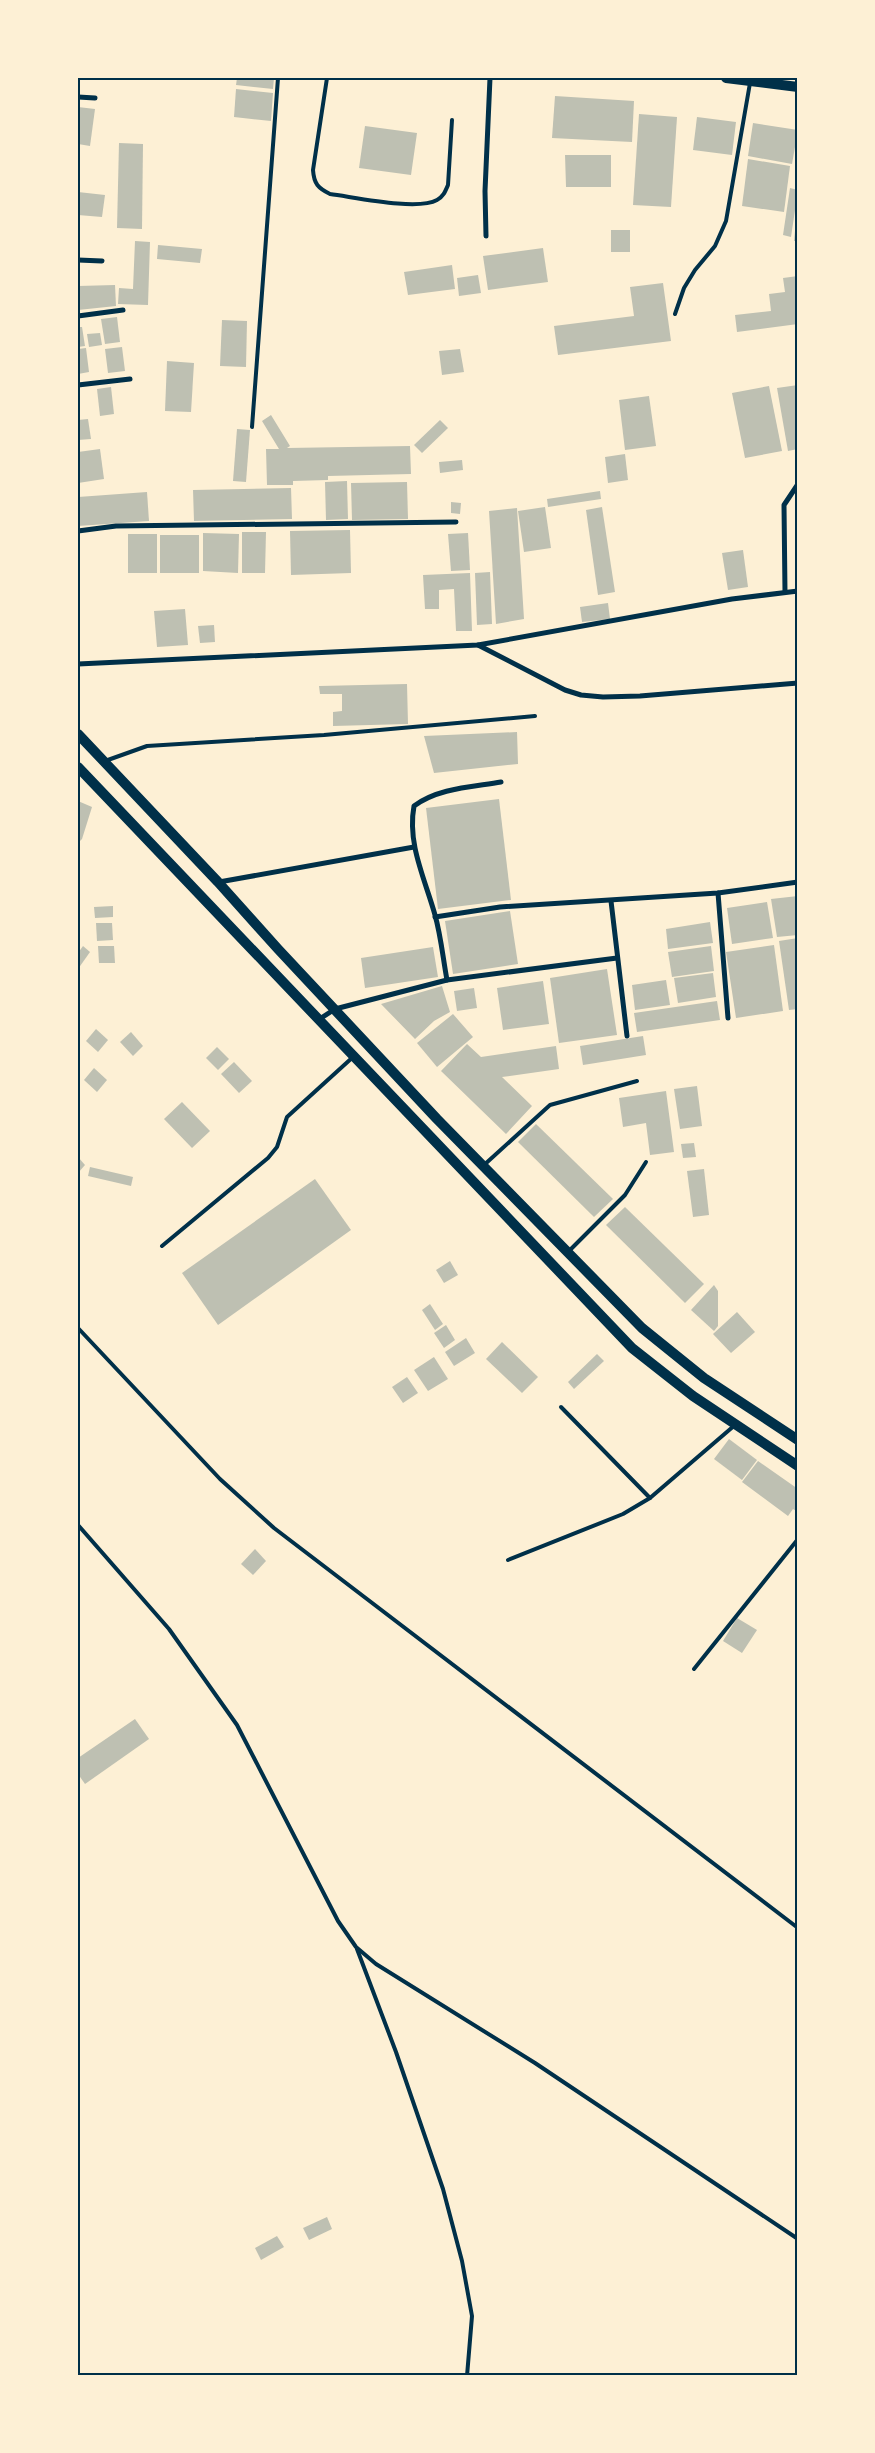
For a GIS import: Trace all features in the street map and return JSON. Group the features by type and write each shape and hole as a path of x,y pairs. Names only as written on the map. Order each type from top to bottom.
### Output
{"main road":[{"path":"726,78 798,87"},
{"path":"78,734 437,1119 642,1328 704,1378 798,1440"},
{"path":"78,767 352,1057 632,1348 693,1396 798,1466"}],"street":[{"path":"486,236 485,191 490,78"},
{"path":"78,97 95,98"},
{"path":"78,260 102,261"},
{"path":"78,316 123,310"},
{"path":"78,385 130,379"},
{"path":"785,592 784,505 798,484"},
{"path":"78,531 116,526 456,522"},
{"path":"78,664 478,645 732,599 798,591"},
{"path":"478,645 565,690 581,695 603,697 640,696 798,683"},
{"path":"447,980 435,917 414,848 411,821 414,806 425,797 441,792 501,782"},
{"path":"218,882 414,848"},
{"path":"435,917 500,907 718,893 798,882"},
{"path":"718,893 728,1018"},
{"path":"611,901 627,1036"},
{"path":"317,1020 335,1009 447,980 617,958"}],"lane":[{"path":"252,427 278,78"},
{"path":"327,78 313,170 314,180 318,187 330,194 418,205 436,201 444,195 448,186 452,120"},
{"path":"675,314 684,288 695,270 715,246 726,221 750,81"},
{"path":"103,761 147,746 324,735 535,716"},
{"path":"162,1246 268,1158 277,1147 287,1117 352,1057"},
{"path":"484,1165 550,1105 637,1080"},
{"path":"568,1252 625,1195 646,1162"},
{"path":"78,1328 220,1479 274,1528 798,1928"},
{"path":"561,1407 650,1498"},
{"path":"508,1560 622,1514 650,1498 735,1425"},
{"path":"78,1525 169,1629 237,1725 338,1921 356,1947 396,2052 443,2189 462,2261 472,2316 467,2376"},
{"path":"694,1669 798,1539"},
{"path":"356,1947 376,1964 535,2063 798,2239"}],"building":[{"path":"237,78 274,78 273,89 236,85"},
{"path":"236,89 273,93 271,121 234,117"},
{"path":"555,96 634,101 632,142 552,138"},
{"path":"78,107 95,109 90,146 78,144"},
{"path":"639,114 677,117 671,207 633,205"},
{"path":"697,117 736,122 732,155 693,150"},
{"path":"753,123 798,130 792,164 748,156"},
{"path":"365,126 417,133 411,175 359,168"},
{"path":"119,143 143,144 142,229 117,228"},
{"path":"565,155 611,155 611,187 566,187"},
{"path":"748,159 790,166 784,212 742,206"},
{"path":"790,188 798,190 791,237 783,235"},
{"path":"78,192 105,195 102,217 78,215"},
{"path":"796,221 798,221 798,241 794,241"},
{"path":"611,230 630,230 630,252 611,252"},
{"path":"135,241 150,242 148,305 118,304 119,288 133,289"},
{"path":"158,245 202,249 200,263 157,259"},
{"path":"543,248 548,282 488,290 483,256"},
{"path":"452,265 455,289 408,295 404,272"},
{"path":"478,275 481,293 459,296 457,278"},
{"path":"798,276 798,324 737,332 735,315 771,311 769,294 785,292 783,278"},
{"path":"663,283 671,341 558,355 554,326 634,316 630,287"},
{"path":"115,285 116,306 78,310 78,286"},
{"path":"117,317 120,342 105,344 101,319"},
{"path":"222,320 247,321 246,367 220,366"},
{"path":"78,327 82,327 85,346 78,347"},
{"path":"100,333 102,345 89,347 87,334"},
{"path":"122,347 125,371 108,373 105,349"},
{"path":"86,348 89,372 78,374 78,349"},
{"path":"460,349 464,372 442,375 439,351"},
{"path":"167,361 194,363 191,412 165,411"},
{"path":"798,385 798,449 788,451 777,388"},
{"path":"769,386 782,451 745,458 732,393"},
{"path":"111,387 114,414 100,416 97,389"},
{"path":"649,396 656,446 625,450 619,400"},
{"path":"271,415 290,446 287,448 410,446 411,474 328,476 328,480 293,481 293,485 267,485 266,449 279,449 262,421"},
{"path":"88,419 91,439 78,440 78,420"},
{"path":"440,420 448,428 422,453 414,445"},
{"path":"237,429 250,430 246,482 233,481"},
{"path":"100,449 104,479 78,483 78,452"},
{"path":"625,454 628,480 608,483 605,457"},
{"path":"462,460 463,470 440,473 439,462"},
{"path":"347,481 348,519 326,520 325,482"},
{"path":"407,482 408,519 352,520 351,483"},
{"path":"291,488 292,519 194,521 193,490"},
{"path":"600,491 601,499 548,507 547,499"},
{"path":"147,492 149,521 78,526 78,497"},
{"path":"451,502 461,503 460,514 451,513"},
{"path":"545,507 551,548 524,552 518,511"},
{"path":"602,507 615,592 598,595 586,510"},
{"path":"517,508 524,619 496,624 489,511"},
{"path":"350,530 351,573 291,575 290,531"},
{"path":"242,532 266,532 265,573 242,573"},
{"path":"203,533 239,534 238,573 203,571"},
{"path":"468,533 470,570 451,571 448,534"},
{"path":"128,534 157,534 157,573 128,573"},
{"path":"160,535 199,535 199,573 160,573"},
{"path":"743,550 748,587 728,590 722,553"},
{"path":"490,572 492,624 477,625 475,573"},
{"path":"470,573 472,631 456,631 454,589 439,590 439,609 425,609 423,575"},
{"path":"608,603 610,619 582,622 580,607"},
{"path":"185,609 188,645 157,647 154,611"},
{"path":"214,625 215,642 200,643 198,626"},
{"path":"407,684 408,724 333,726 333,712 342,711 342,694 320,694 319,686"},
{"path":"517,732 518,764 434,773 424,736"},
{"path":"499,799 511,900 438,909 426,808"},
{"path":"78,801 92,807 82,839 78,843"},
{"path":"798,896 798,935 777,937 771,899"},
{"path":"767,902 773,938 732,944 727,908"},
{"path":"113,906 113,917 95,918 94,907"},
{"path":"510,911 518,964 453,974 445,921"},
{"path":"710,922 713,943 668,949 666,929"},
{"path":"96,923 112,923 113,940 97,941"},
{"path":"798,938 798,1009 789,1010 779,941"},
{"path":"774,945 783,1011 736,1018 726,952"},
{"path":"83,946 90,952 78,969 78,953"},
{"path":"98,946 114,946 115,963 99,963"},
{"path":"711,946 714,971 672,977 668,952"},
{"path":"433,947 438,977 365,988 361,958"},
{"path":"607,969 617,1035 559,1043 550,978"},
{"path":"713,973 716,997 678,1003 674,978"},
{"path":"666,980 670,1005 635,1010 632,985"},
{"path":"543,981 549,1024 503,1030 497,988"},
{"path":"442,986 450,1012 434,1021 415,1039 381,1004"},
{"path":"474,988 477,1008 457,1011 454,991"},
{"path":"717,1001 720,1020 637,1032 634,1013"},
{"path":"453,1014 473,1037 437,1067 417,1043"},
{"path":"96,1029 108,1040 98,1052 86,1041"},
{"path":"131,1032 143,1046 133,1056 120,1042"},
{"path":"643,1036 646,1055 583,1065 580,1046"},
{"path":"467,1044 481,1057 556,1046 559,1069 502,1077 532,1106 506,1134 441,1071"},
{"path":"217,1047 229,1059 218,1070 206,1058"},
{"path":"234,1062 252,1081 239,1093 221,1074"},
{"path":"94,1068 107,1080 97,1092 84,1080"},
{"path":"697,1086 702,1126 680,1129 674,1089"},
{"path":"666,1091 674,1152 650,1155 646,1123 623,1127 619,1098"},
{"path":"182,1102 210,1131 192,1148 164,1119"},
{"path":"536,1124 613,1199 594,1217 518,1142"},
{"path":"694,1143 696,1157 683,1158 681,1144"},
{"path":"78,1157 85,1165 78,1173"},
{"path":"90,1167 133,1177 131,1186 88,1176"},
{"path":"704,1169 709,1215 693,1217 687,1171"},
{"path":"315,1179 351,1230 218,1325 182,1273"},
{"path":"625,1207 704,1284 685,1303 606,1225"},
{"path":"450,1261 458,1275 444,1283 436,1270"},
{"path":"714,1285 718,1291 718,1326 714,1331 691,1310"},
{"path":"430,1304 443,1324 435,1330 422,1310"},
{"path":"737,1312 755,1332 731,1353 713,1334"},
{"path":"446,1325 455,1340 444,1348 434,1333"},
{"path":"466,1338 475,1353 454,1366 445,1352"},
{"path":"502,1342 538,1377 522,1393 486,1359"},
{"path":"597,1354 604,1361 574,1389 568,1382"},
{"path":"434,1357 448,1379 428,1391 414,1370"},
{"path":"407,1377 418,1393 403,1403 392,1387"},
{"path":"729,1439 757,1460 742,1480 714,1459"},
{"path":"758,1461 798,1489 798,1512 793,1509 788,1516 742,1482"},
{"path":"255,1549 266,1561 253,1575 241,1564"},
{"path":"737,1618 757,1630 742,1653 723,1641"},
{"path":"135,1719 149,1739 85,1784 78,1774 78,1758"},
{"path":"327,2217 332,2229 309,2240 303,2228"},
{"path":"277,2236 284,2247 261,2260 255,2248"}]}
